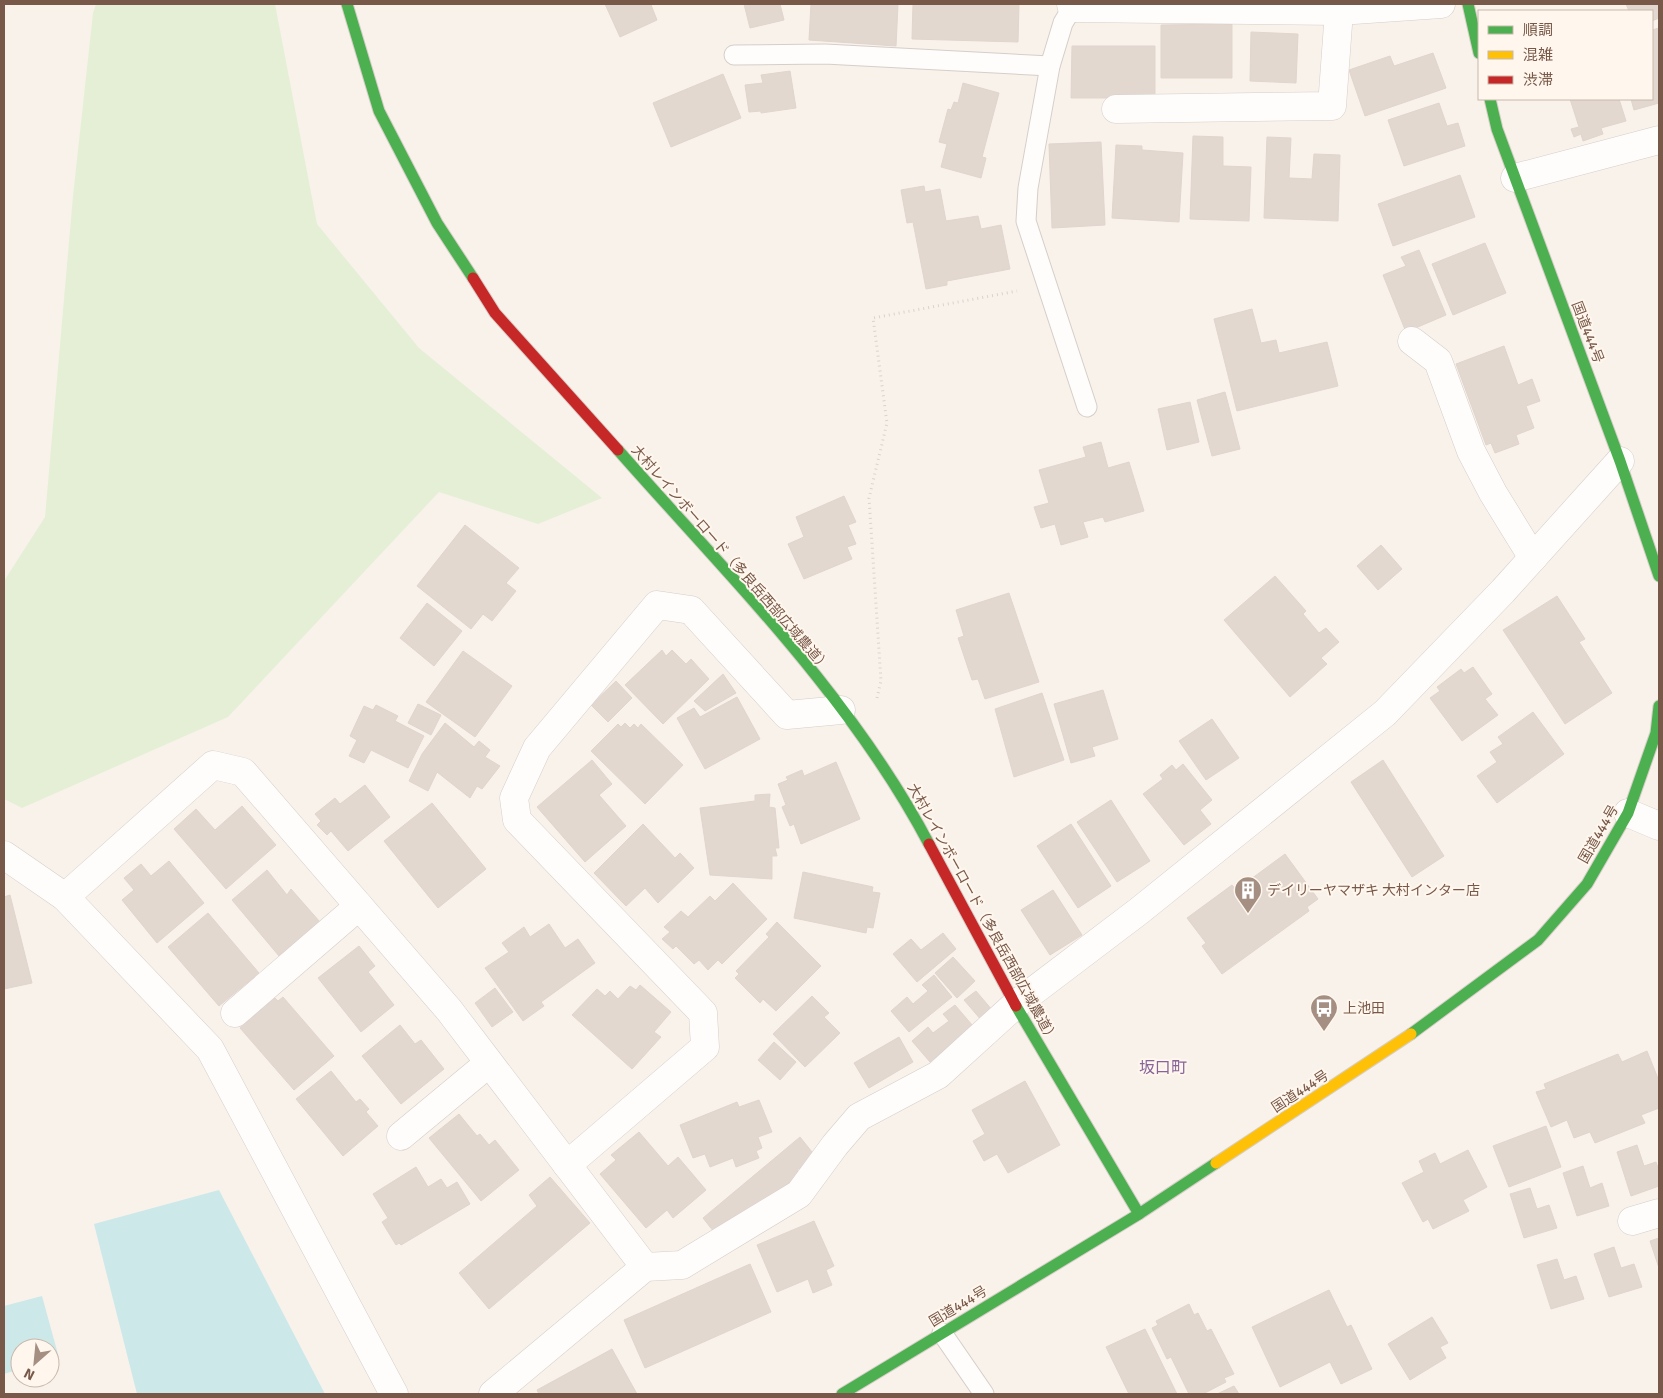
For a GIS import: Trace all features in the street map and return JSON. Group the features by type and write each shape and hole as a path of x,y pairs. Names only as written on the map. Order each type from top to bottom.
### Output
{"main road":[{"name":"大村レインボーロード（多良岳西部広域農道）","path":"347,4 380,111 437,223 495,313 785,638 865,740 924,834 1015,1005 1139,1214"},
{"path":"1468,4 1478,49"},
{"name":"国道444号","path":"1490,100 1497,129 1620,461 1659,576"},
{"name":"国道444号","path":"842,1394 1139,1214 1398,1044 1538,940 1586,884 1628,813 1656,733 1659,706"}],"street":[{"path":"1072,6 1339,10 1441,4"},
{"path":"1116,109 1332,106 1339,10"},
{"path":"1515,178 1659,140"},
{"path":"1412,341 1438,361 1471,451 1493,493 1533,558"},
{"path":"493,1394 645,1267 682,1265 799,1194 835,1145 859,1117 938,1075 1015,1005 1139,911 1385,713 1533,558 1620,461"},
{"path":"567,1165 705,1047 703,1013 517,820 514,798 537,748 657,605 691,610 787,715 841,710"},
{"path":"65,897 214,765 243,772 449,1010 645,1267"},
{"path":"1628,813 1659,826"},
{"path":"4,855 65,897 210,1049 394,1394"},
{"path":"235,1014 359,906"},
{"path":"401,1136 488,1063"},
{"path":"1632,1222 1659,1213"}],"lane":[{"path":"1072,6 1063,23 1050,66 1028,188 1026,221 1087,406"},
{"path":"734,55 824,54 1050,66"},
{"path":"942,1334 984,1394"}],"path":[{"path":"865,740 881,681 869,498 887,423 873,318 1046,286"}],"green space":[{"path":"96,4 275,4 317,224 419,348 602,498 538,524 439,492 228,717 22,808 4,799 4,581 45,517 73,196 93,13"}],"water":[{"path":"219,1190 325,1394 137,1394 94,1224"},
{"path":"42,1296 54,1338 10,1338 10,1372 4,1374 4,1306"}],"building":[{"path":"605,4 655,4 651,5 657,20 620,37"},
{"path":"744,4 780,4 784,20 750,28"},
{"path":"811,4 898,4 896,46 809,40"},
{"path":"913,4 1019,4 1018,42 912,39"},
{"path":"1626,4 1659,4 1659,18 1653,21 1653,10 1629,10"},
{"path":"1232,24 1232,78 1161,78 1161,25"},
{"path":"1659,28 1659,103 1634,110 1631,100 1653,100 1653,30"},
{"path":"1251,32 1298,34 1296,83 1250,81"},
{"path":"1072,46 1155,46 1155,98 1071,98"},
{"path":"1433,53 1446,88 1365,116 1349,70 1390,56 1394,66"},
{"path":"790,71 796,108 761,113 761,111 749,112 745,85 763,83 761,75"},
{"path":"723,74 741,118 671,147 653,103"},
{"path":"963,83 999,93 982,157 986,158 981,178 941,167 947,144 939,142 948,109 951,110 954,102 958,103"},
{"path":"1570,100 1619,100 1626,121 1601,128 1603,134 1583,141 1581,134 1574,137 1571,129 1579,127"},
{"path":"1439,103 1447,126 1458,123 1465,146 1404,166 1388,120"},
{"path":"1193,136 1223,137 1223,166 1251,167 1249,221 1190,219"},
{"path":"1267,137 1291,138 1289,178 1312,179 1314,154 1340,155 1338,221 1264,218"},
{"path":"1101,142 1105,225 1052,228 1049,144"},
{"path":"1116,145 1142,146 1142,150 1183,153 1179,222 1112,218"},
{"path":"1460,175 1475,217 1393,246 1378,204"},
{"path":"924,186 925,192 940,189 946,221 978,216 981,229 1001,225 1010,269 947,281 947,285 926,289 913,222 907,223 901,190"},
{"path":"1485,243 1506,293 1453,315 1432,264"},
{"path":"1419,250 1446,315 1406,332 1383,275 1406,266 1401,257"},
{"path":"1252,309 1261,343 1276,340 1279,353 1327,342 1338,386 1237,411 1214,319"},
{"path":"1504,346 1518,385 1532,379 1540,401 1526,406 1534,428 1516,435 1519,444 1495,453 1491,443 1486,445 1456,364"},
{"path":"1225,392 1240,449 1212,456 1197,400"},
{"path":"1190,402 1199,442 1167,450 1158,409"},
{"path":"1101,442 1108,468 1129,462 1144,511 1105,522 1103,517 1083,522 1088,537 1061,545 1055,524 1041,528 1034,507 1049,503 1039,470 1086,457 1083,447"},
{"path":"844,496 856,522 848,525 856,544 847,547 852,559 804,579 788,544 804,537 796,517"},
{"path":"465,525 519,568 506,583 516,591 492,621 483,614 471,629 417,586"},
{"path":"1381,545 1402,569 1378,590 1357,566"},
{"path":"1275,576 1306,611 1303,614 1319,633 1326,628 1339,642 1321,658 1327,664 1290,697 1224,620"},
{"path":"1009,593 1039,682 985,699 978,679 972,680 958,638 964,636 956,610"},
{"path":"1557,596 1585,639 1579,642 1612,693 1565,724 1503,630"},
{"path":"427,603 462,631 434,666 400,638"},
{"path":"662,650 666,656 672,650 686,664 691,659 709,679 663,724 625,685"},
{"path":"463,651 512,686 475,737 426,702"},
{"path":"1473,667 1492,694 1485,699 1498,715 1462,741 1430,698 1440,691 1437,687 1461,669 1464,673"},
{"path":"723,674 736,693 705,711 694,701"},
{"path":"616,681 632,698 608,722 591,705"},
{"path":"1103,690 1118,739 1092,747 1095,756 1071,763 1054,704"},
{"path":"1042,693 1064,760 1014,777 995,709"},
{"path":"737,697 760,739 705,769 677,718 694,708 700,717"},
{"path":"418,704 441,715 431,735 408,723"},
{"path":"376,705 398,716 395,721 424,736 408,768 371,750 364,763 349,756 357,740 350,736 364,706 373,710"},
{"path":"1533,712 1564,754 1497,803 1477,776 1497,762 1490,752 1503,744 1498,737"},
{"path":"1212,719 1239,758 1206,780 1179,741"},
{"path":"445,723 474,747 479,741 490,750 485,757 500,766 482,789 477,786 470,798 437,772 428,791 409,781 422,754"},
{"path":"625,723 630,728 634,724 638,728 641,724 683,765 645,804 591,751 618,724 621,727"},
{"path":"592,760 612,784 599,795 626,826 585,862 537,807"},
{"path":"1383,760 1444,856 1412,877 1351,782"},
{"path":"836,762 860,819 801,844 794,824 790,826 782,807 786,805 778,784 788,780 786,777 802,770 804,776"},
{"path":"1183,764 1212,800 1200,810 1211,824 1184,845 1143,794 1163,779 1160,775 1172,765 1176,770"},
{"path":"365,785 390,817 348,851 331,831 327,835 317,825 321,821 315,814 335,798 340,804"},
{"path":"770,794 769,807 775,808 779,848 775,848 777,856 772,856 772,879 710,875 700,808 755,801 755,795"},
{"path":"1111,800 1150,861 1117,882 1077,822"},
{"path":"432,803 486,869 438,908 384,841"},
{"path":"242,806 276,845 226,889 174,829 196,809 215,830"},
{"path":"643,824 675,858 680,853 694,868 658,903 645,888 626,906 594,873"},
{"path":"1071,824 1111,886 1078,908 1037,846"},
{"name":"デイリーヤマザキ 大村インター店","path":"1285,854 1318,899 1307,907 1309,911 1222,974 1202,946 1206,943 1187,918 1232,885 1236,890"},
{"path":"169,861 204,903 157,943 122,900 134,890 124,878 141,864 151,876"},
{"path":"267,870 287,895 291,889 320,922 279,956 232,900"},
{"path":"803,872 873,887 872,892 880,893 873,928 867,927 866,933 794,918"},
{"path":"733,883 767,919 722,964 718,960 708,970 699,960 694,964 676,946 673,949 662,939 670,932 664,927 681,911 688,917 710,896 715,901"},
{"path":"1053,890 1082,935 1050,955 1021,910"},
{"path":"10,895 32,983 4,989 4,897"},
{"path":"208,913 259,973 219,1006 168,947"},
{"path":"777,922 821,966 776,1011 763,999 760,1003 735,978 739,974 736,971 769,937 766,934"},
{"path":"549,924 565,948 578,939 595,963 541,1002 544,1006 523,1021 485,968 509,952 502,943 524,927 530,937"},
{"path":"943,933 956,949 917,982 893,954 911,939 921,950"},
{"path":"359,946 375,966 368,972 394,1005 361,1032 318,978"},
{"path":"953,957 975,981 957,998 935,973"},
{"path":"934,975 952,997 909,1032 891,1011 907,997 913,1004 928,991 922,985"},
{"path":"640,985 671,1012 654,1032 661,1037 632,1069 572,1015 597,989 605,996 610,991 618,999 630,986 636,990"},
{"path":"495,988 513,1012 492,1027 475,1003"},
{"path":"976,991 993,1011 982,1021 964,1000"},
{"path":"812,996 829,1013 824,1017 840,1033 805,1067 773,1034"},
{"path":"283,997 334,1056 294,1090 240,1028 275,998 278,1001"},
{"path":"955,1005 973,1026 930,1062 912,1041 928,1027 933,1033 949,1021 943,1014"},
{"path":"400,1025 415,1044 421,1040 444,1069 401,1104 362,1056"},
{"path":"899,1037 913,1062 869,1088 854,1063"},
{"path":"774,1042 796,1062 780,1080 758,1060"},
{"path":"1647,1051 1659,1081 1659,1108 1641,1115 1645,1123 1595,1143 1590,1132 1574,1138 1567,1120 1551,1127 1536,1092 1546,1089 1544,1084 1618,1054 1622,1062"},
{"path":"331,1071 356,1102 360,1099 369,1109 366,1112 378,1126 343,1156 296,1099"},
{"path":"1025,1081 1060,1145 1008,1173 997,1154 984,1161 973,1141 985,1134 972,1110"},
{"path":"759,1100 772,1132 758,1137 762,1148 756,1151 759,1158 736,1167 733,1158 710,1167 705,1154 693,1158 680,1125 737,1102 739,1107"},
{"path":"459,1114 477,1136 480,1134 489,1145 495,1140 519,1170 481,1201 429,1138"},
{"path":"1546,1126 1561,1167 1509,1187 1493,1146"},
{"path":"639,1132 668,1166 678,1157 706,1190 673,1218 667,1210 646,1228 600,1174 616,1160 611,1155"},
{"path":"800,1137 816,1157 797,1170 801,1175 714,1232 703,1218"},
{"path":"1637,1145 1644,1166 1656,1162 1659,1171 1659,1186 1631,1196 1617,1152"},
{"path":"1468,1150 1487,1187 1463,1200 1469,1211 1433,1229 1428,1219 1423,1222 1402,1183 1424,1172 1419,1161 1435,1153 1440,1164"},
{"path":"1583,1166 1590,1188 1602,1183 1609,1206 1577,1216 1563,1173"},
{"path":"416,1167 428,1187 441,1179 447,1188 457,1182 470,1204 401,1245 399,1243 396,1245 382,1222 388,1218 373,1194"},
{"path":"550,1177 590,1223 489,1309 459,1273 537,1206 529,1195"},
{"path":"1530,1188 1537,1209 1549,1205 1557,1228 1524,1238 1510,1194"},
{"path":"814,1221 834,1266 826,1270 832,1285 813,1293 808,1279 777,1292 757,1245"},
{"path":"1659,1238 1659,1268 1650,1241"},
{"path":"1614,1247 1621,1268 1634,1264 1642,1287 1609,1297 1594,1254"},
{"path":"1557,1259 1564,1280 1576,1276 1584,1299 1551,1309 1537,1265"},
{"path":"750,1264 771,1312 645,1368 624,1320"},
{"path":"1329,1290 1347,1327 1351,1325 1372,1369 1341,1384 1330,1362 1280,1387 1252,1327"},
{"path":"1189,1304 1194,1315 1198,1313 1207,1331 1211,1329 1234,1374 1224,1378 1226,1382 1203,1394 1189,1394 1171,1357 1167,1359 1152,1328 1158,1325 1156,1321"},
{"path":"1432,1317 1448,1343 1440,1347 1446,1358 1410,1380 1388,1344"},
{"path":"1145,1329 1177,1394 1129,1394 1106,1347"},
{"path":"612,1349 637,1394 539,1394 537,1390"},
{"path":"1234,1386 1239,1394 1217,1394"}],"traffic: fast":[{"path":"347,4 379,111 437,223 473,278"},
{"path":"1468,4 1478,49"},
{"path":"1490,100 1497,129 1620,461 1659,576"},
{"path":"618,450 786,638 825,687 863,738 898,790 929,844"},
{"path":"1411,1034 1538,940 1587,884 1628,813 1656,733 1659,706"},
{"path":"1016,1006 1139,1214"},
{"path":"842,1394 1139,1214 1216,1163"}],"traffic: slow":[{"path":"1216,1163 1411,1034"}],"traffic: jam":[{"path":"473,278 495,313 618,450"},
{"path":"929,844 1016,1006"}],"place":[{"name":"デイリーヤマザキ 大村インター店","path":"1248,914"},
{"name":"上池田","path":"1324,1032"}],"district":[{"name":"坂口町","path":"1163,1067"}]}
